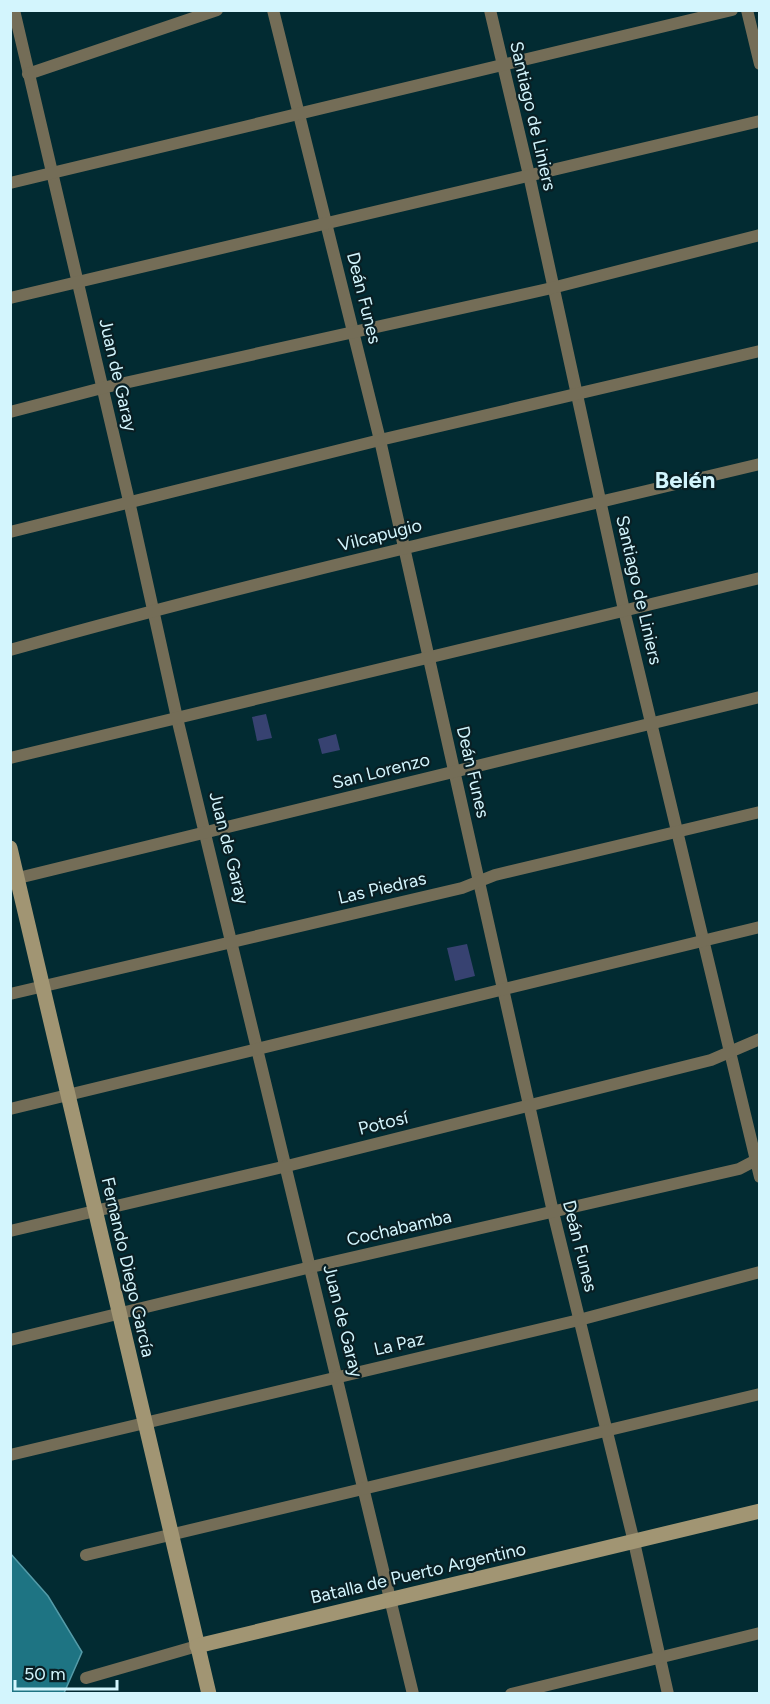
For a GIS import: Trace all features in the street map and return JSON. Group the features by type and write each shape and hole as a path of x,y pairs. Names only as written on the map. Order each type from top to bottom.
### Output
{"main road":[{"name":"Fernando Diego García","path":"10,849 14,879 44,986 118,1314 208,1694"},
{"name":"Batalla de Puerto Argentino","path":"197,1646 759,1511"}],"street":[{"name":"Juan de Garay","path":"14,10 129,501 177,718 207,832 413,1694"},
{"path":"28,74 217,10"},
{"name":"Deán Funes","path":"273,10 380,440 528,1105 634,1542 668,1694"},
{"name":"Santiago de Liniers","path":"490,10 529,175 624,610 757,1159 759,1177"},
{"path":"10,183 732,10"},
{"path":"747,10 759,64"},
{"path":"10,298 759,122"},
{"path":"10,412 102,388 552,288 759,235"},
{"path":"10,532 380,440 759,351"},
{"name":"Vilcapugio","path":"10,650 153,610 404,547 759,465"},
{"path":"10,758 759,578"},
{"name":"San Lorenzo","path":"14,879 652,722 759,698"},
{"name":"Las Piedras","path":"10,994 480,882 495,875 759,812"},
{"path":"10,1109 759,927"},
{"name":"Potosí","path":"10,1232 287,1166 711,1060 759,1038"},
{"name":"Cochabamba","path":"10,1340 311,1267 739,1169 757,1159"},
{"name":"La Paz","path":"10,1455 579,1320 759,1272"},
{"path":"86,1555 759,1394"},
{"path":"511,1694 759,1633"},
{"name":"Batalla de Puerto Argentino","path":"86,1678 197,1646"}],"water":[{"path":"10,1553 48,1596 82,1652 64,1693 11,1693"}],"building":[{"path":"266,714 272,738 257,741 252,717"},
{"path":"336,734 340,750 322,754 318,739"},
{"path":"467,944 475,976 455,981 447,948"}],"district":[{"name":"Belén","path":"685,480"}]}
